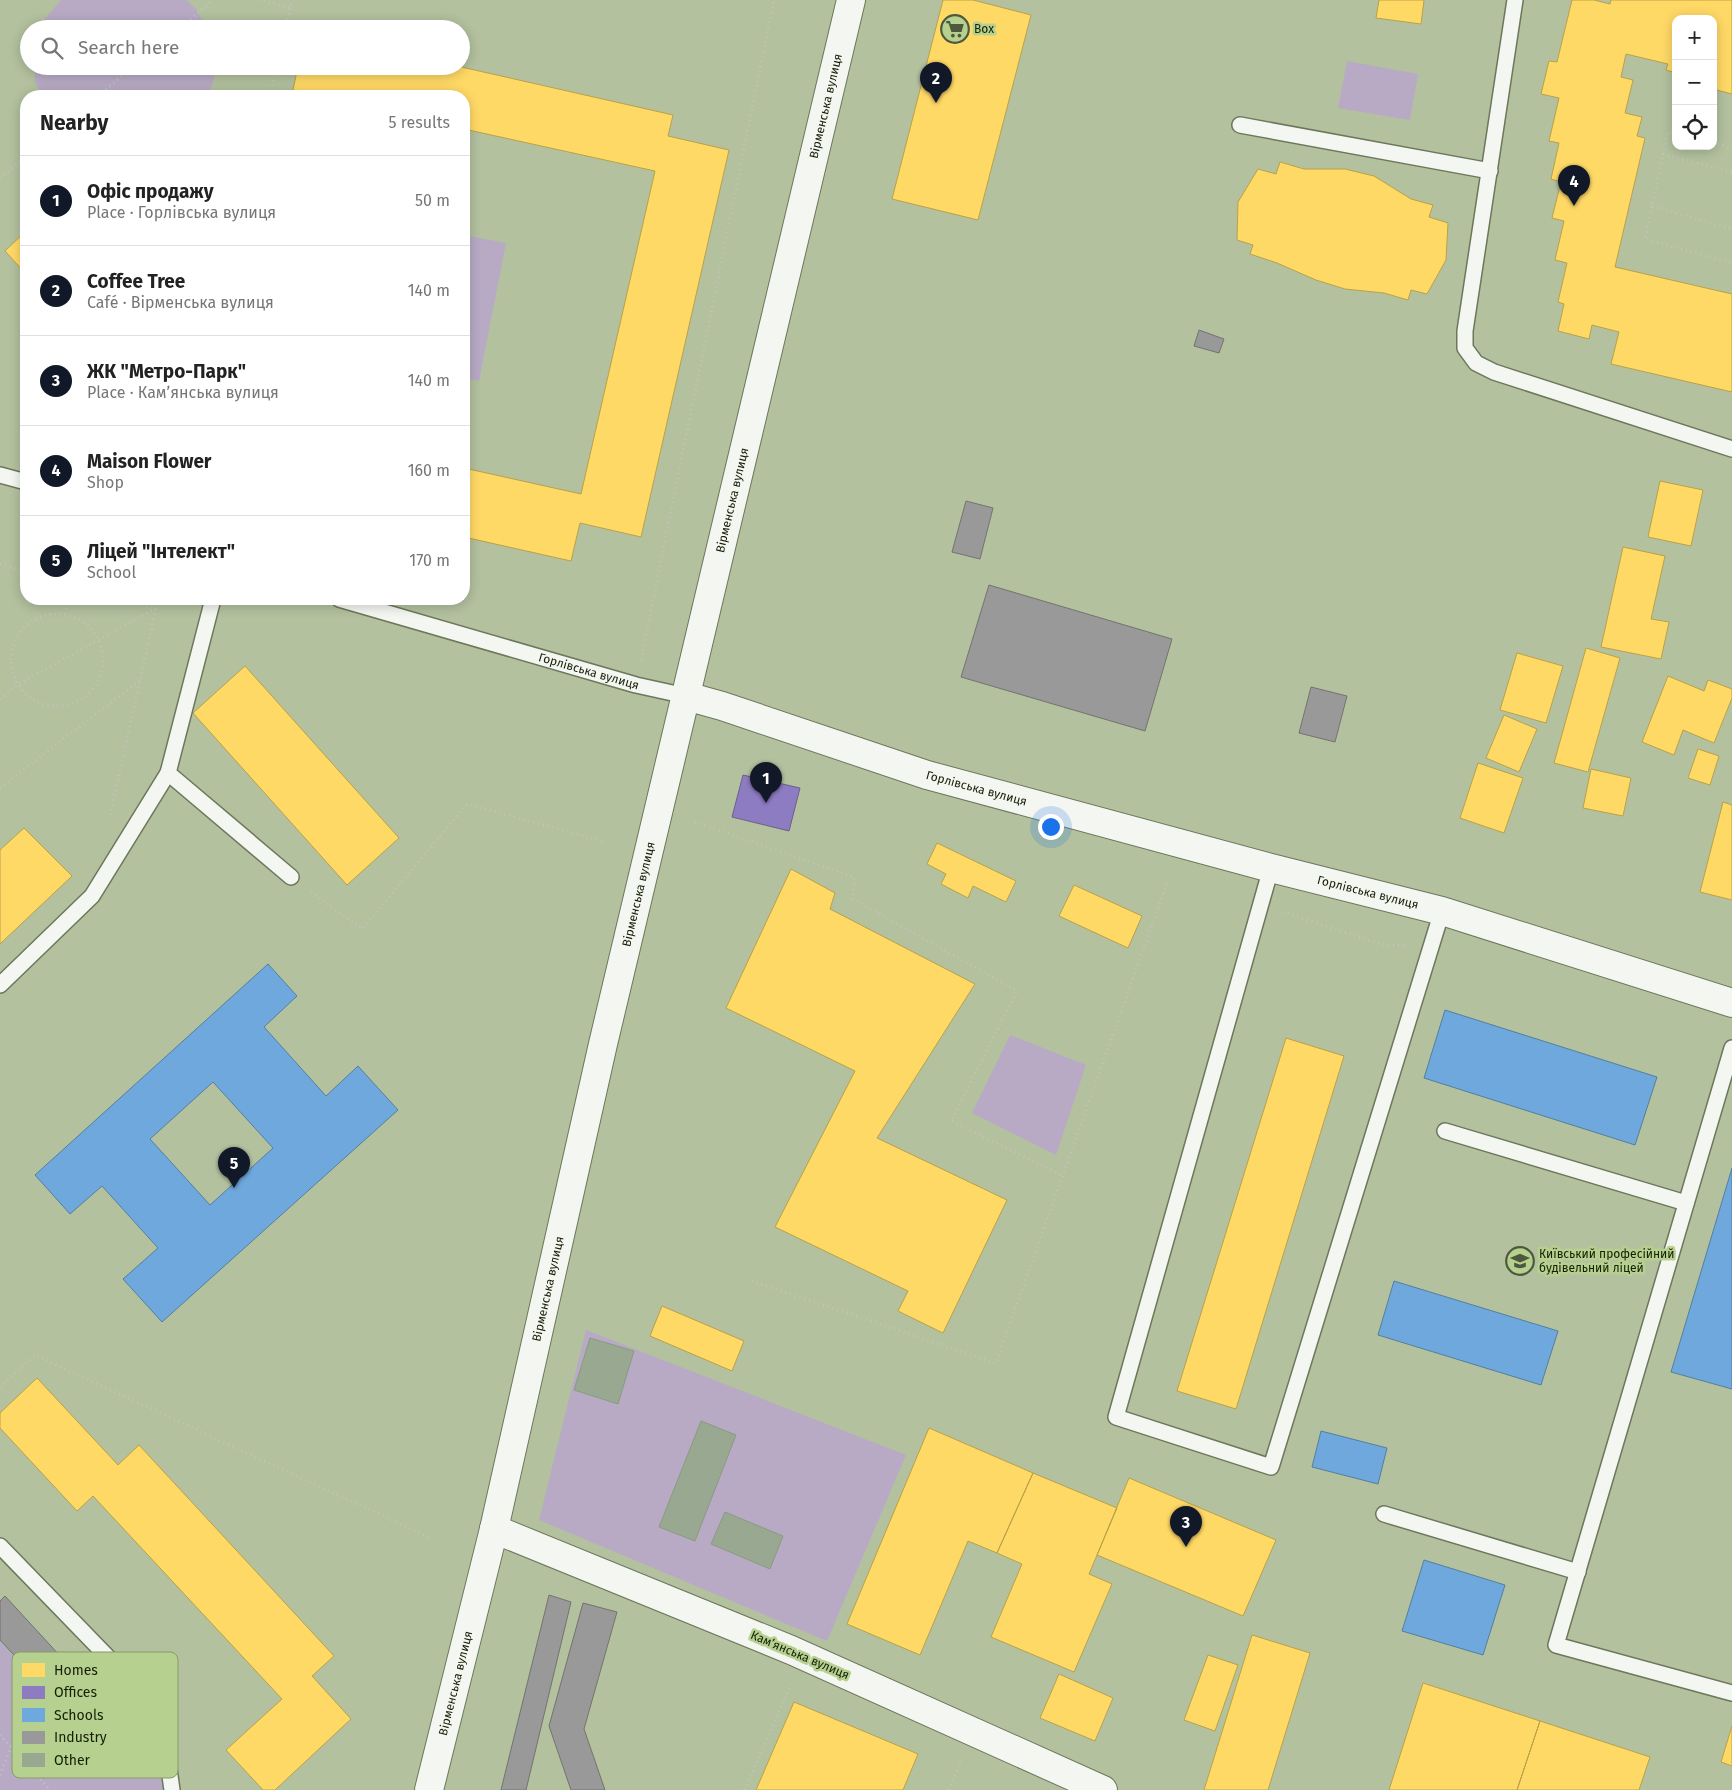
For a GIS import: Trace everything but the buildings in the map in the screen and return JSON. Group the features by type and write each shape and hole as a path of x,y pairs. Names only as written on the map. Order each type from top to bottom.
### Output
{"street":[{"name":"Вірменська вулиця","path":"429,1790 494,1529 604,1044 851,0"},
{"name":"Горлівська вулиця","path":"686,696 722,706 927,775 1271,868 1442,911 1732,1003"},
{"name":"Камʼянська вулиця","path":"494,1529 790,1650 1102,1790"}],"lane":[{"path":"1515,0 1465,331 1465,348 1476,363 1494,372 1732,449"},
{"path":"1240,125 1490,171"},
{"path":"0,475 20,480"},
{"path":"0,985 92,896 168,773 211,605"},
{"name":"Горлівська вулиця","path":"360,605 636,685 686,696"},
{"path":"168,773 291,877"},
{"path":"1271,868 1116,1417 1271,1467 1442,911"},
{"path":"1732,1048 1556,1645 1732,1693"},
{"path":"1444,1131 1686,1203"},
{"path":"1384,1514 1578,1572"},
{"path":"0,1546 103,1652"}],"path":[{"path":"190,20 213,0"},
{"path":"259,0 290,8"},
{"path":"287,20 292,0"},
{"path":"636,685 774,0"},
{"path":"105,90 123,75"},
{"path":"271,90 275,75"},
{"path":"1672,133 1668,132 1645,240 1732,263"},
{"path":"1717,144 1732,148"},
{"path":"1663,154 1732,172"},
{"path":"0,178 20,161"},
{"path":"1652,206 1732,229"},
{"path":"0,564 20,570"},
{"path":"64,614 67,605"},
{"path":"145,605 156,608"},
{"path":"109,821 157,605"},
{"path":"0,699 17,685 156,608"},
{"path":"64,614 90,628 99,641 103,656 102,671 96,686 85,697 72,704 56,707 41,704 28,697 17,685 11,672 10,656 14,642 22,629 34,620 49,615 64,614"},
{"path":"0,788 140,680"},
{"path":"291,877 362,929 467,804 602,841"},
{"path":"695,822 854,877 853,899 1017,991 951,1121 1063,1176"},
{"path":"752,1281 996,1363 1168,880"},
{"path":"1261,905 1381,944 1430,949"},
{"path":"0,1387 35,1355 429,1537"},
{"path":"745,1790 793,1679"},
{"path":"0,1736 11,1747 0,1775"},
{"path":"39,1778 50,1790"}],"shaded area":[{"path":"61,0 186,0 196,9 202,20 45,20"},
{"path":"1347,61 1418,74 1410,120 1338,108"},
{"path":"35,75 214,75 210,90 39,90 35,82"},
{"path":"470,236 506,243 479,381 470,379"},
{"path":"1010,1035 1086,1065 1056,1155 972,1113"},
{"path":"586,1330 906,1455 827,1641 539,1520"},
{"path":"0,1641 12,1654 12,1778 163,1778 167,1790 0,1790"}],"place":[{"name":"Box","path":"955,29"},
{"name":"Coffee Tree","path":"936,103"},
{"name":"Maison Flower","path":"1574,206"},
{"name":"Офіс продажу","path":"766,803"},
{"name":"Ліцей \"Інтелект\"","path":"234,1188"},
{"name":"Київський професійний будівельний ліцей","path":"1520,1261"},
{"name":"ЖК \"Метро-Парк\"","path":"1186,1547"}]}
